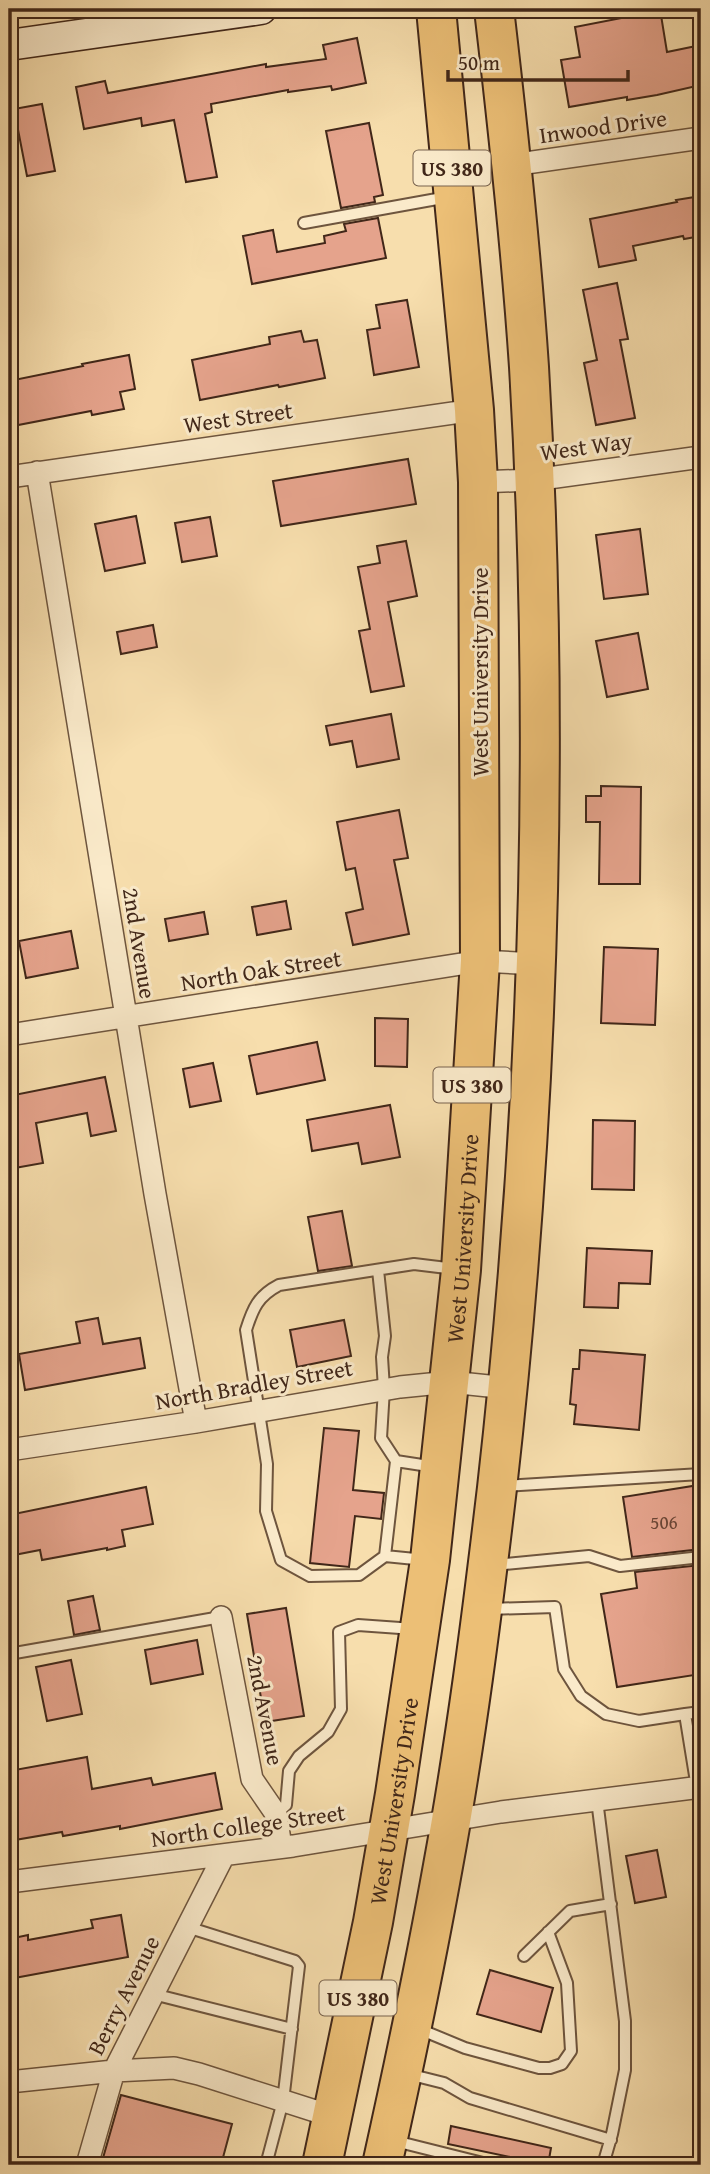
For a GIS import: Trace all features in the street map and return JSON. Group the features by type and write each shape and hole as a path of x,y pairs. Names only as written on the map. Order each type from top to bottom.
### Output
{"highway":[{"name":"West University Drive","path":"322,2165 334,2117 389,1831 430,1560 461,1270 480,961 478,482 474,410 436,9"},
{"name":"US 380","path":"385,2152 451,1820 483,1609 508,1388 530,1118 537,964 540,721 534,480 512,165 494,9"}],"street":[{"path":"9,46 261,9"},
{"name":"Inwood Drive","path":"512,165 701,138"},
{"name":"West Street","path":"9,477 474,410"},
{"name":"West Way","path":"478,482 534,480 701,457"},
{"name":"2nd Avenue","path":"37,472 157,1207 196,1422"},
{"name":"North Oak Street","path":"9,1035 480,961 537,964"},
{"name":"North Bradley Street","path":"9,1450 196,1422 384,1389 450,1382 508,1388"},
{"name":"2nd Avenue","path":"222,1617 252,1779 276,1814 281,1847"},
{"name":"North College Street","path":"9,1882 224,1856 451,1820 699,1788"},
{"name":"Berry Avenue","path":"87,2165 114,2071 224,1856"},
{"path":"9,2082 174,2068 334,2117"}],"lane":[{"path":"304,223 454,196"},
{"path":"430,1560 385,1556 359,1575 310,1576 281,1560 266,1511 267,1464 246,1330 253,1310 265,1293 279,1286 414,1264 461,1270"},
{"path":"378,1270 385,1336 382,1357 384,1389 381,1438 396,1461 385,1556"},
{"path":"396,1461 439,1468"},
{"path":"497,1486 701,1474"},
{"path":"488,1566 589,1556 620,1566 701,1557"},
{"path":"483,1609 555,1607 564,1669 581,1696 606,1714 639,1721 701,1712"},
{"path":"9,1654 222,1617"},
{"path":"276,1814 286,1805 289,1771 299,1756 328,1732 341,1709 339,1632 358,1625 420,1630"},
{"path":"685,1714 699,1788"},
{"path":"597,1800 625,2021 625,2070 611,2140 603,2165"},
{"path":"524,1956 570,1910 611,1904"},
{"path":"187,1927 295,1961 299,1966 283,2101 266,2165"},
{"path":"412,2026 465,2048 539,2068 562,2064 571,2052 567,1983 548,1932"},
{"path":"153,1994 292,2029"},
{"path":"402,2073 444,2082 470,2098 611,2140"},
{"path":"385,2152 438,2153 491,2165"},
{"path":"435,2165 438,2153"}],"building":[{"path":"635,9 660,9 667,52 701,45 701,85 627,100 627,97 569,107 561,60 580,57 575,27 637,15"},
{"path":"357,38 366,83 332,90 331,86 288,90 211,104 212,112 205,114 217,177 186,182 174,120 142,126 141,118 84,129 76,87 105,81 108,93 266,64 266,67 326,59 323,45"},
{"path":"42,104 55,171 27,176 14,109"},
{"path":"369,123 383,195 374,197 375,202 341,208 326,131"},
{"path":"701,196 701,236 684,239 683,236 633,246 636,260 599,267 590,219"},
{"path":"378,218 386,258 252,284 243,236 273,230 277,252 325,243 324,236 346,231 344,224"},
{"path":"617,283 628,339 620,340 635,418 596,425 584,363 597,360 583,290"},
{"path":"407,300 419,367 374,375 367,330 380,328 376,305"},
{"path":"301,331 304,342 317,340 325,378 200,400 192,360 270,344 269,337"},
{"path":"129,355 135,389 120,392 124,409 92,415 91,411 13,426 9,405 9,381"},
{"path":"408,459 416,504 281,526 273,481"},
{"path":"136,516 145,563 105,571 95,524"},
{"path":"210,517 217,556 182,562 175,523"},
{"path":"640,529 648,594 604,599 596,535"},
{"path":"406,541 417,596 388,602 404,686 371,692 359,631 370,629 358,567 380,563 377,546"},
{"path":"153,625 157,647 121,654 117,632"},
{"path":"638,633 648,689 607,697 596,641"},
{"path":"391,714 399,759 357,767 352,741 330,745 326,726"},
{"path":"601,786 641,787 640,884 599,884 600,822 586,822 586,796 601,796"},
{"path":"399,810 408,858 394,860 409,934 353,945 346,913 363,909 355,868 346,870 337,822"},
{"path":"286,901 291,929 257,935 252,907"},
{"path":"204,912 208,934 169,941 165,919"},
{"path":"71,931 78,968 26,978 19,941"},
{"path":"604,947 658,949 655,1025 601,1023"},
{"path":"375,1018 408,1019 407,1067 375,1066"},
{"path":"317,1042 325,1080 257,1094 249,1056"},
{"path":"213,1063 221,1101 190,1107 183,1069"},
{"path":"105,1077 116,1131 91,1136 87,1113 36,1123 43,1163 9,1169 9,1096"},
{"path":"390,1105 400,1157 362,1164 358,1143 312,1151 307,1120"},
{"path":"593,1120 635,1121 634,1190 592,1189"},
{"path":"342,1211 352,1266 318,1271 308,1217"},
{"path":"587,1248 652,1251 650,1284 619,1283 618,1308 584,1307"},
{"path":"98,1318 103,1344 140,1338 145,1368 25,1390 19,1354 80,1343 76,1322"},
{"path":"344,1320 351,1356 297,1367 290,1330"},
{"path":"580,1350 645,1355 639,1430 574,1424 576,1405 570,1404 573,1369 579,1369"},
{"path":"324,1428 359,1431 353,1490 384,1493 381,1519 355,1516 349,1567 310,1563"},
{"path":"699,1485 701,1549 632,1557 623,1497"},
{"path":"146,1487 153,1524 122,1530 125,1546 42,1560 40,1550 9,1556 9,1515"},
{"path":"701,1565 701,1674 617,1687 601,1594 637,1588 635,1572"},
{"path":"93,1596 100,1630 74,1635 68,1601"},
{"path":"286,1608 304,1716 265,1722 247,1614"},
{"path":"197,1640 203,1674 151,1684 145,1650"},
{"path":"71,1660 82,1714 47,1721 36,1667"},
{"path":"87,1757 92,1789 151,1778 153,1785 215,1773 222,1809 120,1829 120,1826 63,1836 62,1832 9,1841 9,1771"},
{"path":"657,1850 666,1897 635,1903 626,1856"},
{"path":"121,1915 128,1957 9,1979 9,1939 28,1935 28,1940 93,1928 91,1920"},
{"path":"490,1970 553,1988 541,2032 477,2014"},
{"path":"121,2095 232,2124 221,2165 101,2165"},
{"path":"451,2126 551,2148 548,2165 448,2144"}]}
